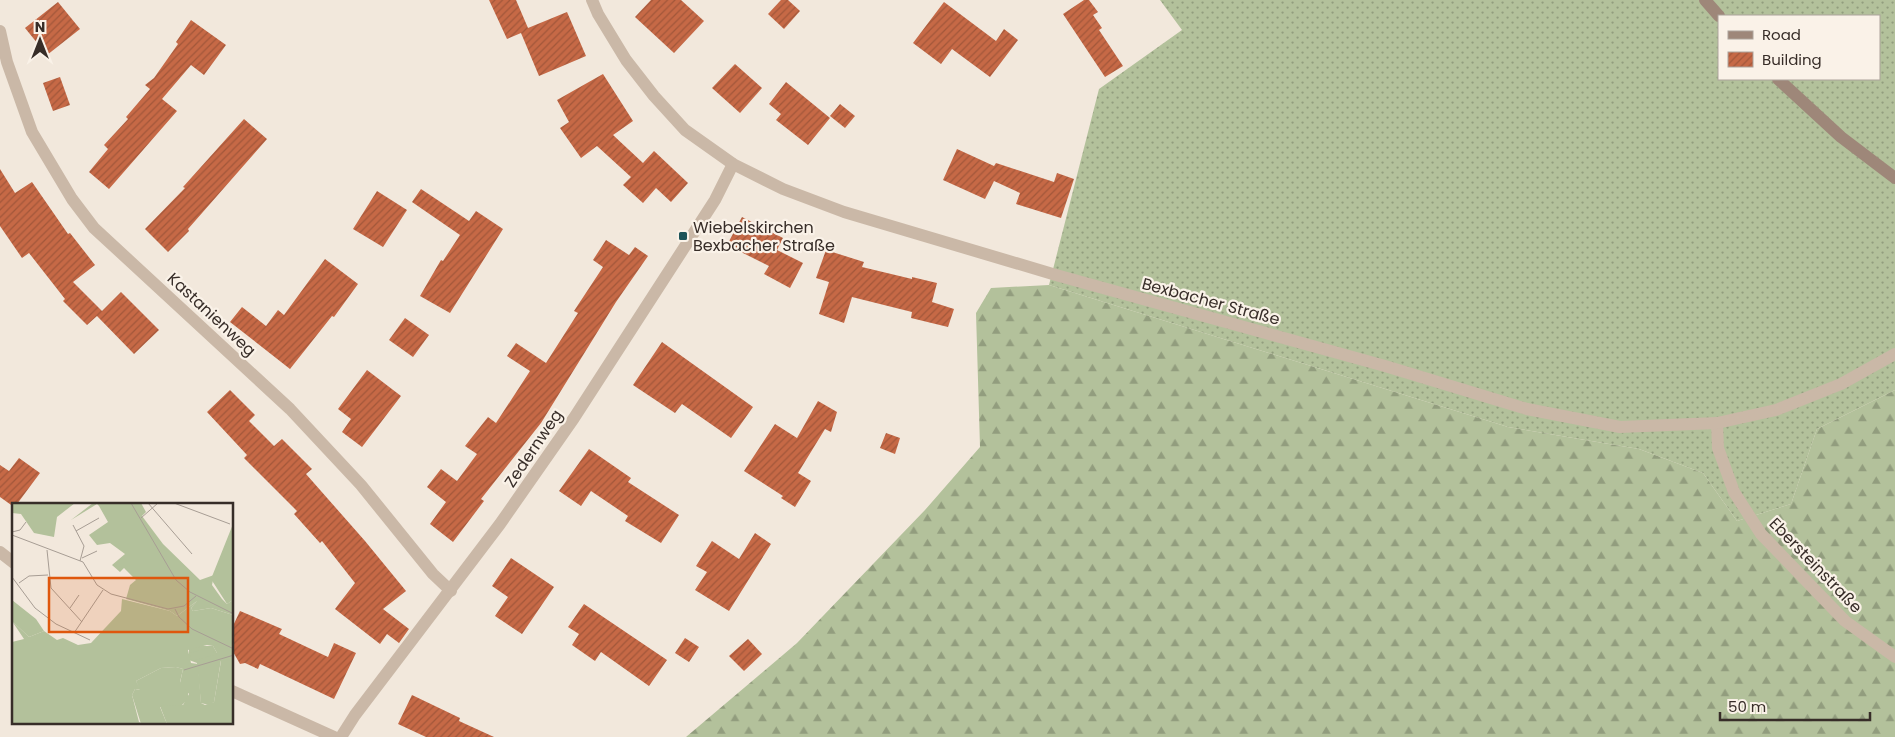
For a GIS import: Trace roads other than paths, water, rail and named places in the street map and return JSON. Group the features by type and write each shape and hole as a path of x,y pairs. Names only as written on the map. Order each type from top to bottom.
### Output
{"main road":[{"path":"1705,0 1718,15"},
{"path":"1779,80 1841,137 1895,178"}],"street":[{"name":"Bexbacher Straße","path":"592,0 598,14 626,60 654,96 686,130 733,164 783,189 844,212 1056,275 1385,366 1527,409 1620,427 1717,423 1776,410 1833,388 1895,354"},
{"name":"Kastanienweg","path":"0,31 7,62 32,132 72,199 94,228 290,409 360,485 405,537 433,574 451,590"},
{"name":"Zedernweg","path":"341,737 355,715 500,524 574,418 715,200 733,164"},
{"name":"Ebersteinstraße","path":"1717,423 1718,448 1734,492 1761,534 1845,621 1895,657"},
{"path":"0,552 12,561"},
{"path":"234,692 334,737"}],"place":[{"name":"Wiebelskirchen Bexbacher Straße","path":"683,236"}]}
